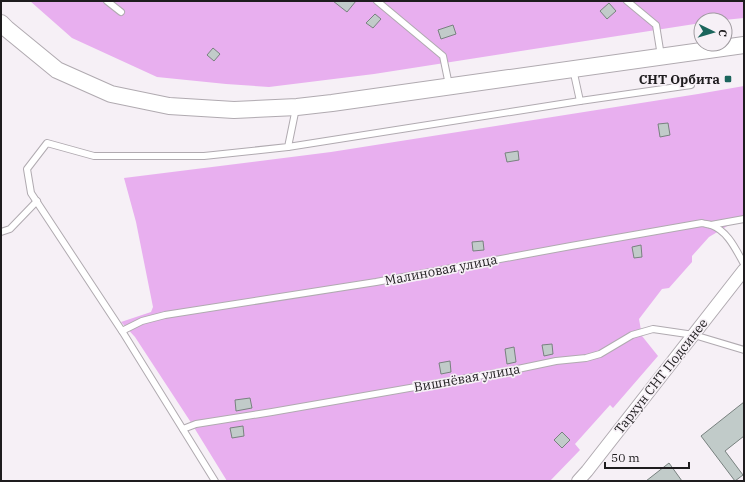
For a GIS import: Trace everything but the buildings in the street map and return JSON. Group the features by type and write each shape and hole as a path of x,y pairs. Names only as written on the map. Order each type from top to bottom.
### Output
{"main road":[{"path":"1,23 57,70 111,94 169,106 234,110 297,107 332,103 744,45"}],"street":[{"name":"Тархун СНТ Подсинее","path":"578,481 744,270"}],"lane":[{"path":"106,1 121,12"},
{"path":"377,1 443,56 450,86"},
{"path":"627,1 656,25 661,56"},
{"path":"573,69 580,100"},
{"path":"215,481 122,331 31,193 27,169 47,143 94,156 204,156 288,147 580,100 691,85"},
{"path":"288,147 297,107"},
{"path":"1,232 10,229 37,201"},
{"name":"Малиновая улица","path":"122,331 142,321 165,315 376,282 702,223 711,225 744,219"},
{"path":"711,225 721,230 733,245 744,264"},
{"name":"Вишнёвая улица","path":"183,430 196,424 280,411 556,361 586,358 600,354 632,335 648,330 694,335 744,350"}],"shaded area":[{"path":"30,1 744,1 744,18 733,19 733,12 693,12 693,24 374,74 269,87 157,77 72,38"},
{"path":"744,86 744,216 709,237 692,256 692,262 669,288 662,289 639,319 642,336 658,356 613,408 610,405 575,444 580,450 550,481 227,481 135,337 121,322 151,312 153,307 136,222 124,178 331,152"}],"place":[{"name":"СНТ Орбита","path":"728,79"}]}
